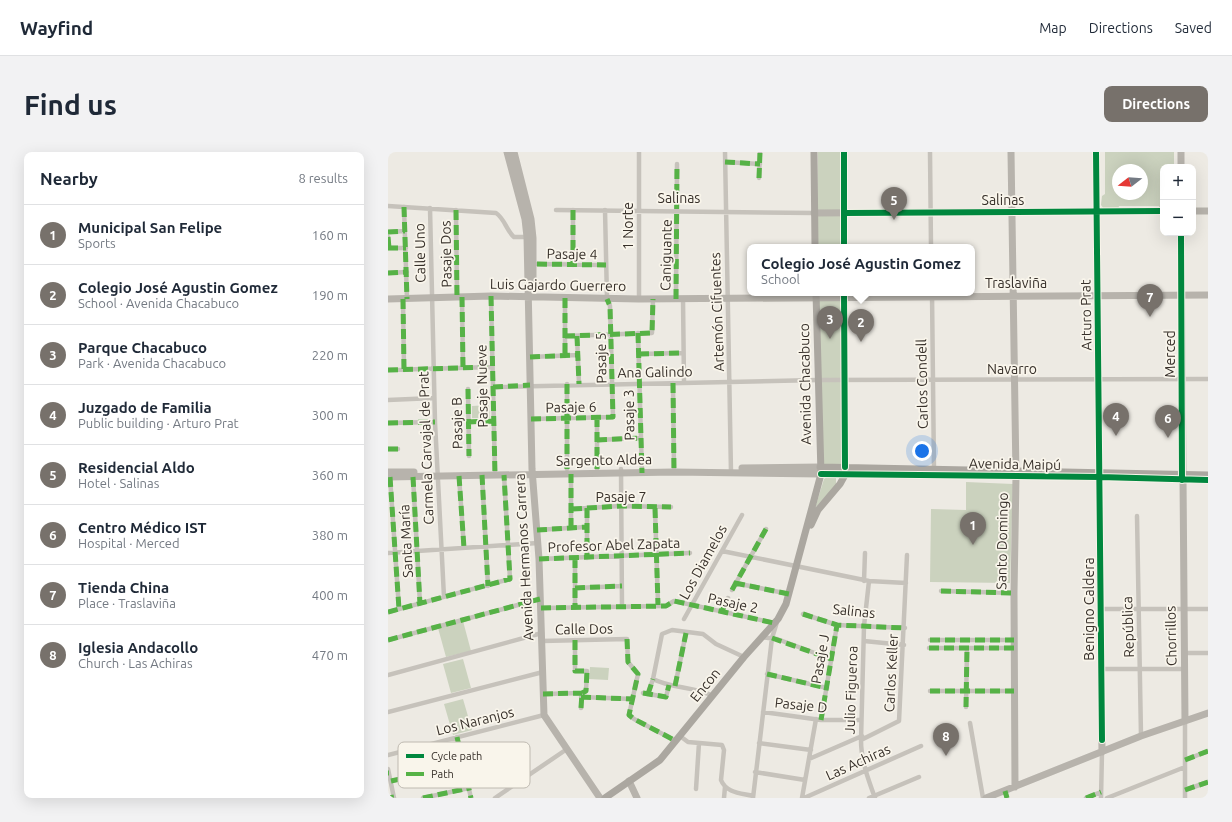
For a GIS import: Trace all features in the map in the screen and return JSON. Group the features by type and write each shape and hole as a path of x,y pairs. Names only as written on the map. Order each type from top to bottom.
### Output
{"main road":[{"path":"814,152 815,244"},
{"path":"844,152 844,244"},
{"name":"Avenida Chacabuco","path":"816,296 820,470"},
{"path":"844,296 845,471"},
{"name":"Avenida Maipú","path":"820,470 1100,474 1182,477 1208,480"},
{"name":"Encon","path":"605,798 660,760 744,657 776,621 789,594 820,470"},
{"name":"Encon","path":"796,565 818,510 836,489 845,471"},
{"name":"Avenida Maipú","path":"1182,477 1208,475"}],"street":[{"name":"Avenida Hermanos Carrera","path":"507,152 525,219 527,237 532,472 539,559 544,715"},
{"name":"Avenida Hermanos Carrera","path":"514,152 528,207 532,230 533,288 529,297"},
{"name":"1 Norte","path":"639,152 639,299"},
{"name":"Artemón Cifuentes","path":"725,152 727,298 731,382 731,470"},
{"path":"759,178 760,152"},
{"path":"930,152 931,244"},
{"name":"Santo Domingo","path":"1011,152 1012,296 1016,473 1014,593 1015,787"},
{"name":"Arturo Prat","path":"1096,152 1100,474"},
{"path":"1181,152 1181,164"},
{"path":"725,162 760,164"},
{"name":"Caniguante","path":"677,164 677,211 684,383"},
{"path":"388,206 496,213 501,216 506,227 514,237 527,237"},
{"path":"404,207 407,272 404,370"},
{"name":"Calle Uno","path":"430,208 432,297"},
{"name":"Pasaje Dos","path":"456,210 463,368"},
{"name":"Salinas","path":"556,210 814,213 1160,211"},
{"path":"573,210 573,265"},
{"name":"Pasaje 5","path":"605,210 607,299 610,306 613,417"},
{"path":"1196,211 1208,211"},
{"path":"388,232 405,231"},
{"name":"Merced","path":"1181,236 1182,477"},
{"path":"388,237 388,248 406,248"},
{"name":"Pasaje 4","path":"537,264 606,265"},
{"path":"388,273 407,272"},
{"name":"Traslaviña","path":"975,295 1208,295"},
{"name":"Luis Gajardo Guerrero","path":"388,299 491,296 607,299 727,298"},
{"name":"Pasaje Nueve","path":"491,296 495,473"},
{"name":"Traslaviña","path":"727,298 786,296"},
{"name":"Carlos Condell","path":"932,296 934,472"},
{"name":"Carmela Carvajal de Prat","path":"432,297 437,475 444,597"},
{"path":"565,298 565,356"},
{"path":"565,336 652,333 653,299"},
{"name":"Pasaje 3","path":"638,333 642,471"},
{"path":"578,336 579,384"},
{"path":"639,354 683,353"},
{"path":"530,357 578,355"},
{"path":"388,370 492,367"},
{"name":"Navarro","path":"817,380 845,382 1208,379"},
{"name":"Ana Galindo","path":"493,387 567,384 817,380"},
{"path":"673,383 674,470"},
{"path":"567,384 566,418 572,508 571,528"},
{"name":"Pasaje B","path":"468,389 469,456"},
{"path":"388,400 434,398"},
{"path":"597,417 598,469"},
{"name":"Pasaje 6","path":"531,419 613,417"},
{"path":"468,422 493,421"},
{"path":"388,423 435,422"},
{"path":"597,440 640,438"},
{"path":"388,449 398,448"},
{"name":"Sargento Aldea","path":"569,471 598,469 621,471"},
{"name":"Sargento Aldea","path":"389,475 569,471 820,470"},
{"path":"621,471 622,606"},
{"name":"Sargento Aldea","path":"389,475 413,477 437,475 482,476 495,473 504,475 532,472"},
{"name":"Benigno Caldera","path":"1100,474 1102,609 1101,798"},
{"path":"389,475 399,609"},
{"path":"388,612 510,579 504,475"},
{"path":"459,476 464,548"},
{"path":"482,476 488,586"},
{"name":"Santa María","path":"413,477 420,604"},
{"name":"Chorrillos","path":"1182,477 1185,798"},
{"name":"Pasaje 7","path":"572,508 621,506 655,508 671,507"},
{"path":"587,508 587,558"},
{"path":"541,608 658,606 655,508"},
{"name":"Los Diamelos","path":"684,619 742,515"},
{"name":"República","path":"1136,516 1141,736"},
{"path":"537,530 586,527"},
{"path":"732,590 749,557 766,529"},
{"path":"388,552 538,543"},
{"path":"722,551 796,565 867,581 906,583"},
{"name":"Profesor Abel Zapata","path":"539,559 622,557 690,553"},
{"name":"Julio Figueroa","path":"865,553 867,581 860,720 861,752 874,797"},
{"name":"Carlos Keller","path":"809,759 900,721 907,555"},
{"path":"575,558 575,607"},
{"path":"735,583 789,594"},
{"path":"575,588 622,586"},
{"path":"941,591 1014,593"},
{"path":"388,640 540,598"},
{"path":"722,611 728,598"},
{"name":"Pasaje 2","path":"658,606 666,606 674,601 692,606 776,621"},
{"path":"1102,609 1208,609"},
{"name":"Salinas","path":"802,614 837,625 905,628"},
{"path":"725,787 753,797 772,638 776,621"},
{"name":"Pasaje J","path":"803,798 809,759 832,659 837,625"},
{"path":"669,685 666,697 646,693 653,679 662,634 672,630 703,634 716,644 744,657"},
{"path":"675,686 686,632"},
{"name":"Calle Dos","path":"388,675 542,637 575,640 627,639 628,662 638,673 633,700"},
{"path":"761,637 772,638 832,659"},
{"path":"575,640 575,671 587,671 586,691 582,695 581,708"},
{"path":"930,640 1014,640"},
{"name":"Salinas","path":"864,641 904,645"},
{"path":"929,648 1014,648"},
{"path":"966,707 967,648"},
{"path":"1184,653 1208,653"},
{"path":"1101,669 1184,669"},
{"path":"388,712 543,672"},
{"path":"768,674 826,688"},
{"path":"653,679 669,685 702,690 712,696"},
{"path":"930,691 1014,691"},
{"path":"543,694 582,695 633,700 629,714 631,717 686,742 720,744 723,746 721,780 725,787 724,798"},
{"name":"Pasaje D","path":"763,712 818,719 860,720"},
{"path":"970,723 984,798 1006,795 1015,787 1141,736 1208,712"},
{"path":"544,715 600,798"},
{"name":"Los Naranjos","path":"438,742 544,715"},
{"path":"457,737 458,742"},
{"path":"759,742 811,750"},
{"path":"696,789 699,743"},
{"name":"Las Achiras","path":"803,798 921,746"},
{"path":"530,774 567,749"},
{"path":"1185,760 1208,751"},
{"name":"Los Naranjos","path":"388,755 398,752"},
{"path":"1107,798 1185,766"},
{"path":"388,772 392,798"},
{"path":"755,772 805,780"},
{"path":"869,798 920,777"},
{"path":"390,781 398,779"},
{"path":"629,781 637,798"},
{"path":"1185,790 1208,782"},
{"path":"423,798 469,788 471,798"},
{"path":"495,798 509,788"},
{"path":"1086,798 1101,792"}],"green space":[{"path":"818,152 841,152 841,244 817,244"},
{"path":"1105,152 1174,152 1174,164 1160,164 1160,209 1159,206 1119,206 1118,210 1104,209 1101,205 1102,196 1105,194"},
{"path":"817,296 841,296 844,464 822,465"},
{"path":"489,405 490,418 472,418 472,406"},
{"path":"827,477 836,477 836,485 815,508 824,479"},
{"path":"966,482 1013,484 1010,583 930,582 931,509 966,510"},
{"path":"463,621 471,651 446,657 438,628"},
{"path":"463,659 471,688 451,693 443,664"},
{"path":"590,667 609,668 608,680 589,679"},
{"path":"463,699 472,730 453,735 444,704"}],"marked path":[{"path":"759,178 760,152"},
{"path":"725,162 760,164"},
{"path":"676,299 677,164"},
{"path":"404,207 407,299"},
{"path":"456,210 457,297"},
{"path":"573,210 573,265"},
{"path":"388,232 405,231"},
{"path":"388,237 389,248"},
{"path":"388,248 406,248"},
{"path":"537,264 606,265"},
{"path":"388,273 407,272"},
{"path":"491,296 495,475"},
{"path":"462,297 463,368"},
{"path":"565,298 565,356"},
{"path":"403,299 404,370"},
{"path":"531,419 613,417 610,306 607,299"},
{"path":"565,336 652,333 653,299"},
{"path":"638,333 642,473"},
{"path":"577,336 579,384"},
{"path":"639,354 683,353"},
{"path":"530,357 578,355"},
{"path":"388,370 492,367"},
{"path":"673,383 674,472"},
{"path":"567,384 567,469"},
{"path":"493,387 530,385"},
{"path":"468,389 469,456"},
{"path":"597,417 597,469"},
{"path":"468,422 493,421"},
{"path":"388,423 435,422"},
{"path":"597,440 640,438"},
{"path":"388,449 398,449"},
{"path":"571,474 571,528"},
{"path":"482,475 488,586"},
{"path":"388,612 510,579 504,475"},
{"path":"459,476 464,548"},
{"path":"390,477 399,609"},
{"path":"413,477 420,604"},
{"path":"572,509 621,506 671,507"},
{"path":"587,508 587,558"},
{"path":"655,508 658,605"},
{"path":"537,530 586,527"},
{"path":"732,590 766,529"},
{"path":"539,559 690,553"},
{"path":"575,558 575,607"},
{"path":"735,583 789,594"},
{"path":"575,588 622,586"},
{"path":"941,591 1014,593"},
{"path":"722,611 728,598"},
{"path":"388,640 540,599"},
{"path":"541,608 666,606 674,601 774,623"},
{"path":"803,614 837,625 905,628"},
{"path":"821,720 837,625"},
{"path":"675,686 686,633"},
{"path":"772,638 831,659"},
{"path":"627,639 628,662 638,674 629,715 676,741"},
{"path":"575,640 575,671 587,671 586,691 582,693"},
{"path":"930,640 1014,640"},
{"path":"929,648 1014,648"},
{"path":"966,707 967,648"},
{"path":"767,674 827,688"},
{"path":"648,694 653,679"},
{"path":"643,693 666,697 669,685"},
{"path":"930,691 1014,691"},
{"path":"543,694 582,693"},
{"path":"581,708 582,693"},
{"path":"581,697 633,699"},
{"path":"457,737 458,742"},
{"path":"1185,760 1208,751"},
{"path":"391,781 398,779"},
{"path":"1185,790 1208,782"},
{"path":"469,788 471,798"},
{"path":"423,798 469,788"},
{"path":"1005,791 1007,798"},
{"path":"1086,798 1101,792"},
{"path":"389,798 394,797"}],"cycle path":[{"path":"844,152 844,244"},
{"path":"1096,152 1102,740"},
{"path":"844,213 1160,211"},
{"path":"1181,236 1182,480"},
{"path":"844,296 845,467"},
{"path":"821,474 1100,477 1208,480"}],"place":[{"name":"Residencial Aldo","path":"894,220"},
{"name":"Tienda China","path":"1150,317"},
{"name":"Parque Chacabuco","path":"830,339"},
{"name":"Colegio José Agustin Gomez","path":"861,342"},
{"name":"Juzgado de Familia","path":"1116,436"},
{"name":"Centro Médico IST","path":"1168,438"},
{"name":"Municipal San Felipe","path":"973,545"},
{"name":"Iglesia Andacollo","path":"946,756"}]}
